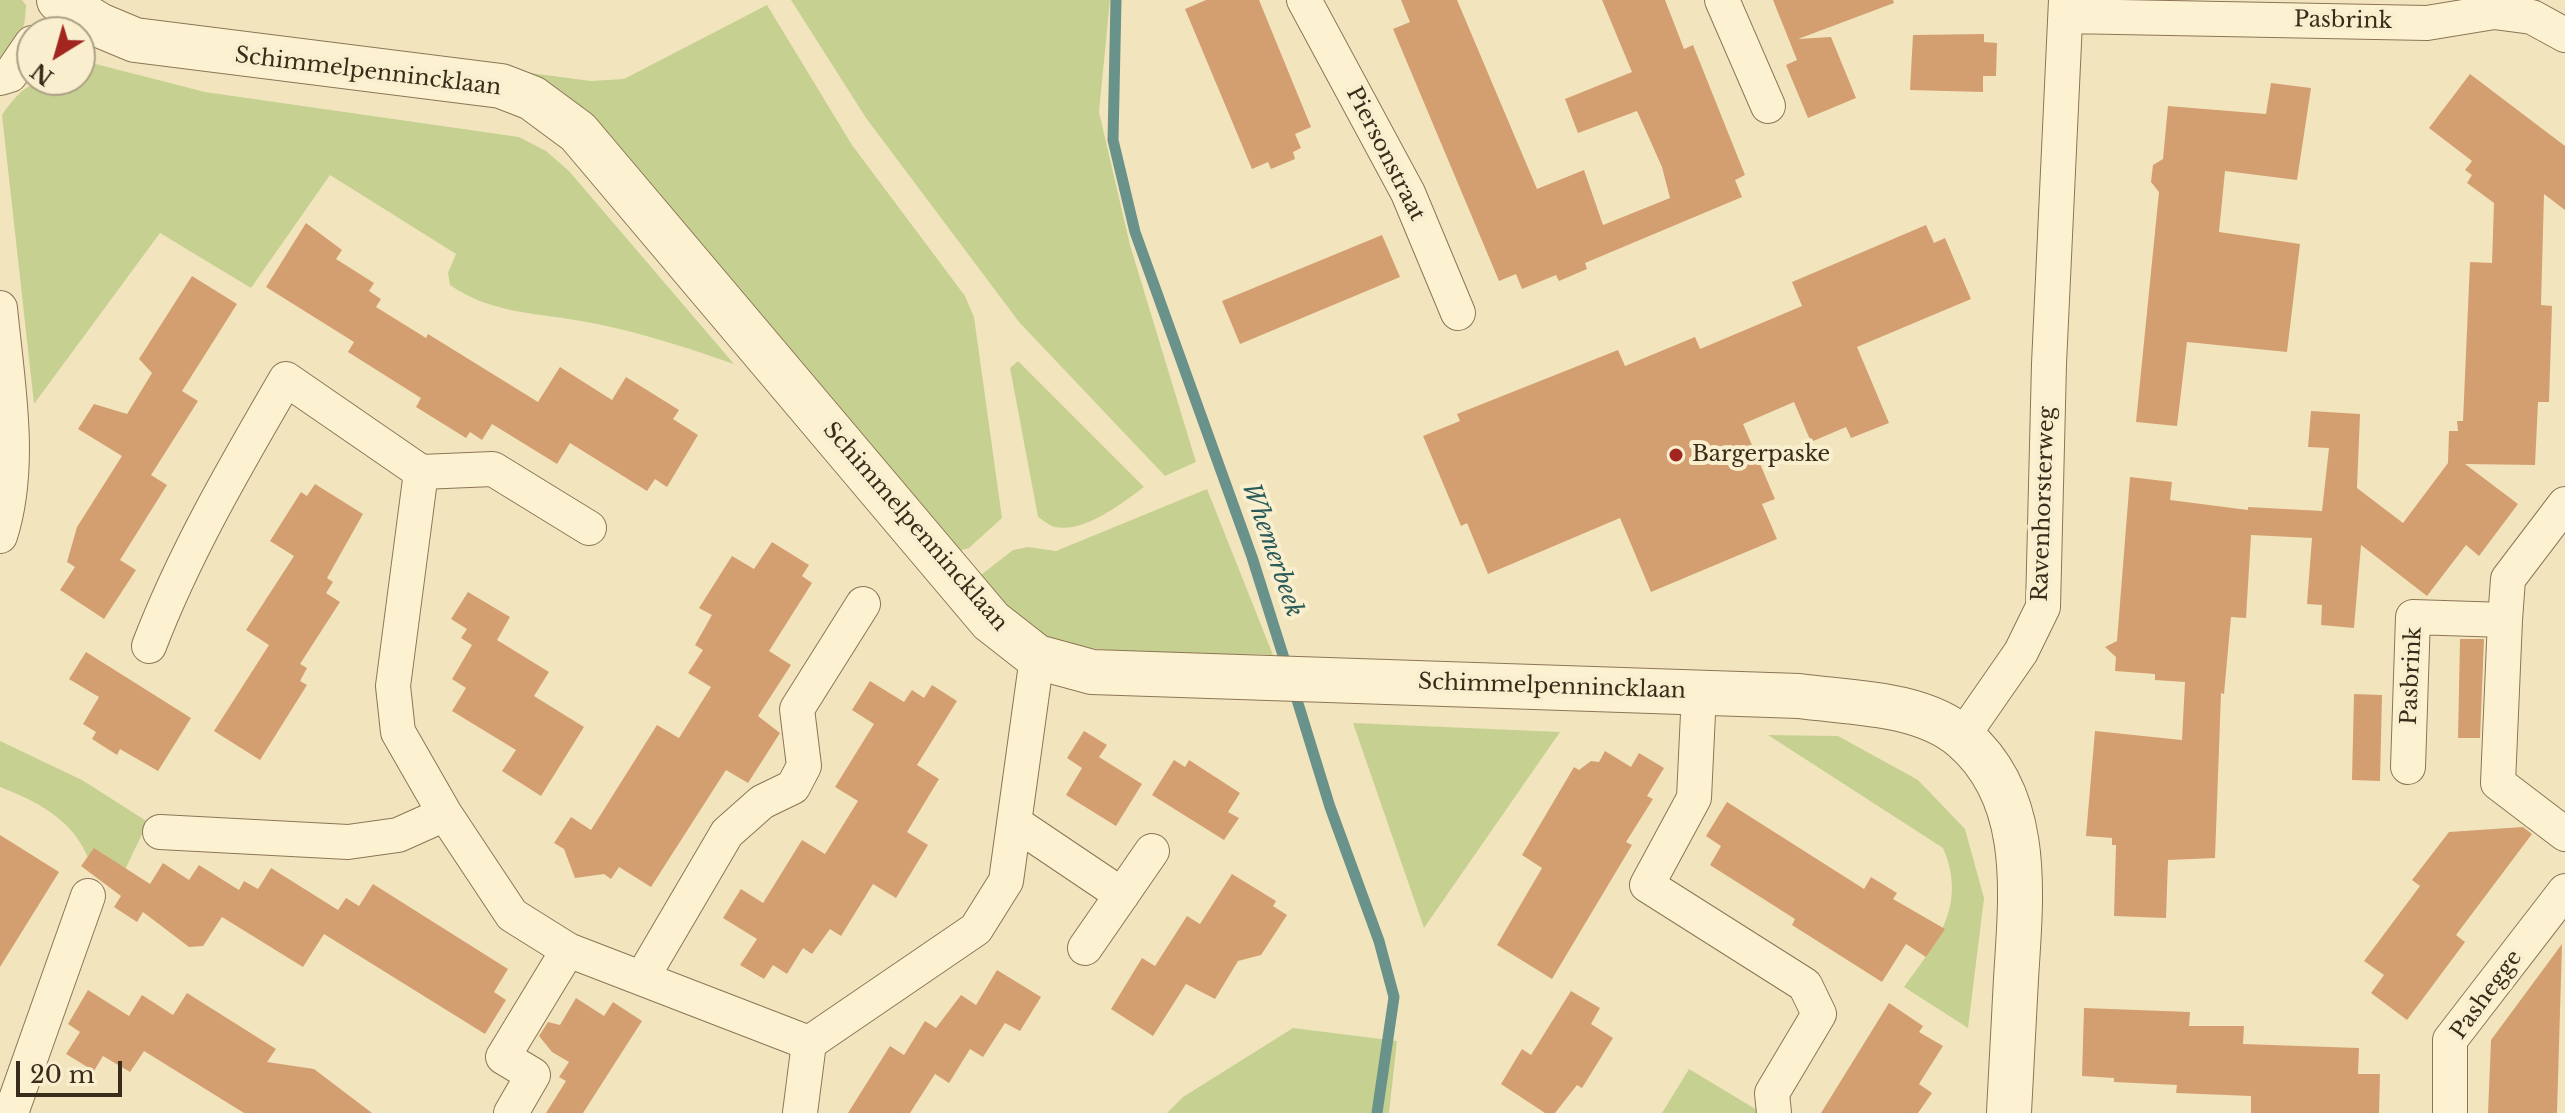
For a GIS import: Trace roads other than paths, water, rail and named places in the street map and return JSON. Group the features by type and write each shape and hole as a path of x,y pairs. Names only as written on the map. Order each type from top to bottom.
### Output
{"street":[{"name":"Piersonstraat","path":"1304,0 1408,193 1458,313"},
{"path":"1722,0 1768,106"},
{"name":"Pasbrink","path":"2067,8 2427,23 2494,12 2532,17 2565,35"},
{"name":"Ravenhorsterweg","path":"1962,737 2021,652 2043,607 2049,364 2067,8"},
{"name":"Schimmelpennincklaan","path":"53,11 135,40 501,86 532,98 578,132 991,621 1037,657 1092,672 1799,696 1906,710 1962,737"},
{"path":"0,78 10,75 16,66"},
{"path":"0,308 12,453 6,518 0,536"},
{"path":"149,646 213,503 286,379 421,472 493,469 589,528"},
{"path":"421,472 393,686 398,732 445,814 512,915 568,950 809,1043"},
{"path":"2565,504 2508,579 2498,783 2565,834"},
{"path":"642,978 727,833 762,802 793,787 804,766 797,709 863,604"},
{"name":"Pasbrink","path":"2408,767 2413,617 2505,620"},
{"path":"800,1113 809,1043 976,929 1006,881 1037,657"},
{"path":"1699,692 1694,798 1647,885 1805,985 1819,1014 1772,1093 1774,1113"},
{"path":"1962,737 1998,779 2015,829 2021,889 2009,1113"},
{"path":"160,832 348,842 398,835 445,814"},
{"path":"1015,823 1122,895"},
{"path":"1085,948 1152,851"},
{"name":"Pashegge","path":"2450,1113 2450,1040 2565,891"},
{"path":"11,1113 88,896"},
{"path":"511,1113 533,1075 503,1057 568,950"}],"waterway":[{"name":"Whemerbeek","path":"1116,0 1113,140 1135,232 1252,557 1288,671"},
{"name":"Whemerbeek","path":"1293,687 1330,807 1379,941 1394,997 1377,1113"}],"place":[{"name":"Bargerpaske","path":"1676,455"}]}
